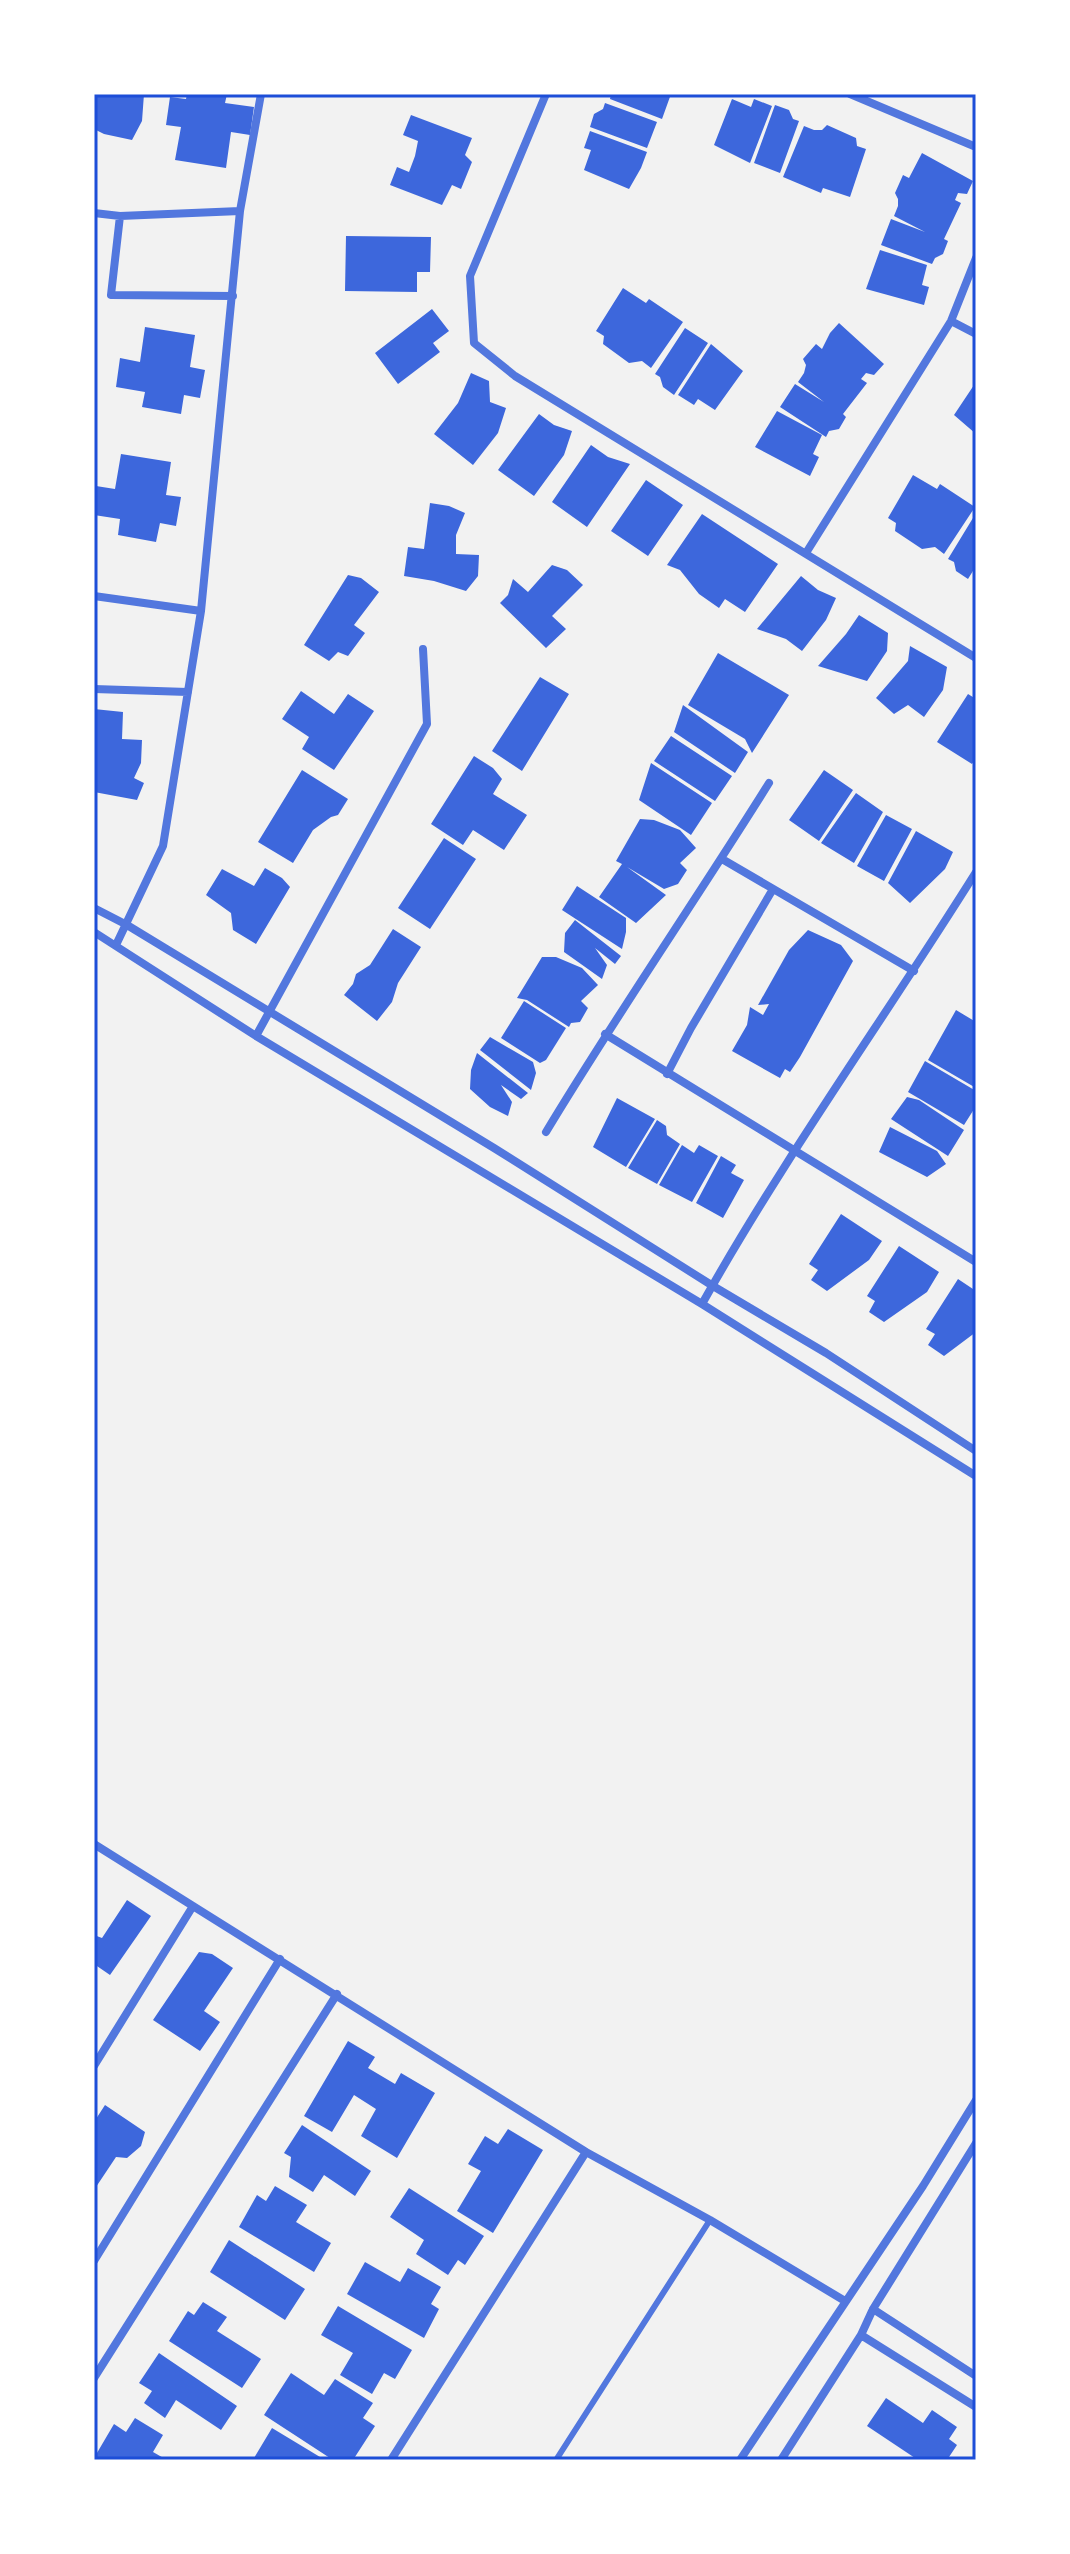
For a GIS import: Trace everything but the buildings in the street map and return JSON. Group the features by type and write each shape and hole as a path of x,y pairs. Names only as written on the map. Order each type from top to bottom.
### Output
{"street":[{"path":"116,945 163,846 201,611 240,211 261,94"},
{"path":"546,94 470,276 474,343 515,376 976,658"},
{"path":"850,94 976,147"},
{"path":"94,213 120,216 240,211"},
{"path":"120,216 111,295 233,296"},
{"path":"806,553 951,321 976,258"},
{"path":"951,321 976,334"},
{"path":"94,596 201,611"},
{"path":"256,1036 427,724 423,649"},
{"path":"94,689 188,692"},
{"path":"546,1132 605,1034 769,783"},
{"path":"722,859 914,971"},
{"path":"702,1304 795,1151 976,872"},
{"path":"667,1074 773,889"},
{"path":"94,908 127,925 507,1156 826,1353 976,1451"},
{"path":"94,932 256,1036 702,1304 976,1476"},
{"path":"605,1034 976,1262"},
{"path":"94,1844 586,2152 710,2220 845,2301"},
{"path":"94,2066 193,1906"},
{"path":"94,2261 280,1959"},
{"path":"94,2378 337,1994"},
{"path":"740,2460 923,2186 976,2100"},
{"path":"782,2460 976,2143"},
{"path":"391,2460 586,2152"},
{"path":"873,2309 976,2376"},
{"path":"861,2335 976,2407"}],"lane":[{"path":"556,2460 710,2220"}]}
